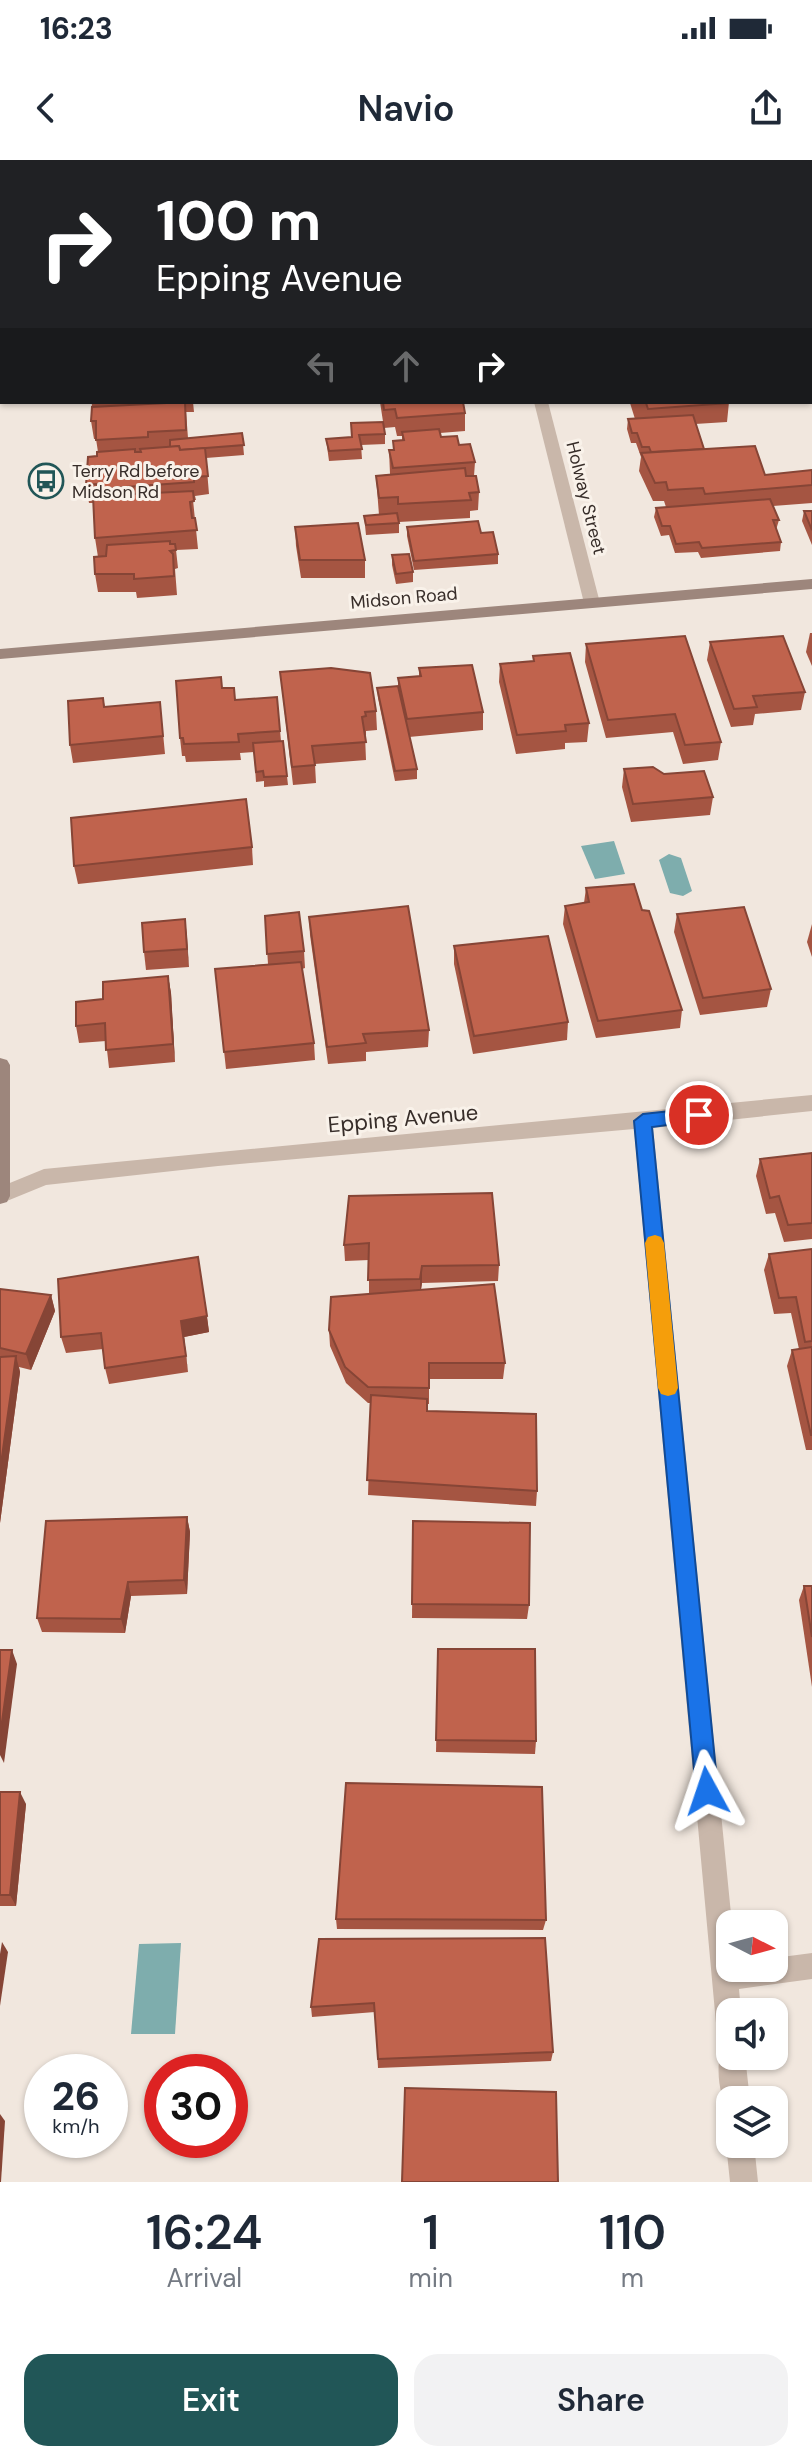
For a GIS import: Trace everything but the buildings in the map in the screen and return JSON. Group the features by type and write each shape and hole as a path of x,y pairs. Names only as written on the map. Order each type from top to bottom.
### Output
{"street":[{"name":"Holway Street","path":"542,404 592,603"},
{"name":"Midson Road","path":"0,654 812,584"},
{"path":"0,1065 1,1196"},
{"name":"Epping Avenue","path":"1,1196 44,1177 812,1103"},
{"path":"643,1121 718,1910"},
{"path":"788,1969 812,1966"},
{"path":"741,2158 744,2182"}],"water":[{"path":"614,841 625,874 595,879 581,846"},
{"path":"669,854 681,858 692,891 683,896 670,893 659,860"},
{"path":"181,1943 175,2034 131,2034 139,1944"}],"slow traffic":[{"path":"655,1243 668,1388"}],"place":[{"name":"Terry Rd before Midson Rd","path":"46,481"}],"route":[{"path":"699,1115 643,1121 707,1791"}]}
